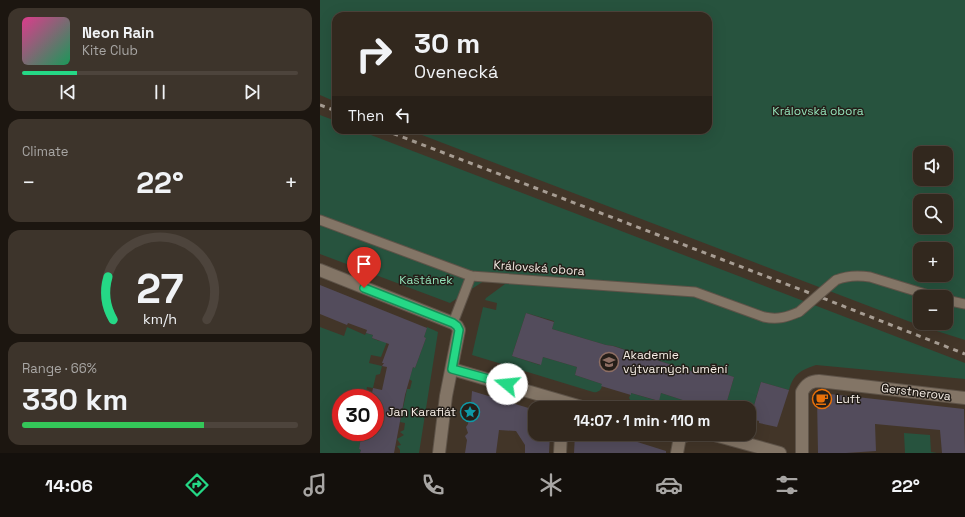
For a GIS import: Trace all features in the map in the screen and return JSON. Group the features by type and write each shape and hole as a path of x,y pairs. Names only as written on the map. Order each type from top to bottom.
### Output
{"street":[{"name":"Královská obora","path":"320,220 471,276 695,292 764,317 775,319 799,312 836,280 844,276 860,275 870,277 913,290"},
{"path":"320,270 453,323 457,326 459,330 446,396 439,453"},
{"path":"453,323 471,276"},
{"path":"953,301 965,304"},
{"path":"452,369 552,401"},
{"name":"Gerstnerova","path":"802,453 802,392 810,383 819,381 965,398"},
{"path":"560,453 561,441"},
{"path":"676,441 677,453"},
{"path":"736,441 780,453"}],"green space":[{"name":"Královská obora","path":"320,0 965,0 965,340 934,330 953,330 953,290 913,290 913,323 419,134 712,134 712,12 332,12 332,100 320,95"},
{"name":"Kaštánek","path":"320,115 332,120 332,134 368,134 965,363 965,379 816,365 798,373 789,390 761,382 755,401 727,401 734,377 702,367 700,374 614,346 552,329 554,321 526,313 512,356 540,365 543,357 577,367 575,375 602,384 600,390 593,392 472,355 483,307 496,310 497,303 485,300 505,284 484,281 450,303 320,254"},
{"path":"320,327 344,336 347,327 365,335 366,333 373,335 372,338 379,341 388,339 381,357 371,355 369,363 382,366 380,374 376,375 373,388 332,389 332,441 360,441 360,453 320,453"},
{"path":"427,327 438,332 419,453 400,453 397,446 401,445 397,439 404,435 400,432 404,430 405,423 400,422 407,389 410,389 412,381 409,379 413,367 415,368 426,338 424,337"},
{"path":"631,393 658,401 631,401 629,398"},
{"path":"661,393 686,401 658,401"},
{"path":"904,433 930,435 931,452 937,453 905,453"}],"building":[{"path":"320,285 427,328 424,337 426,338 415,368 413,367 405,395 394,453 360,453 361,450 359,449 360,441 384,441 384,389 382,389 387,367 382,366 384,363 382,363 389,344 372,338 373,335 366,333 367,330 348,323 347,325 320,314"},
{"name":"Akademie výtvarných umění","path":"526,313 554,322 552,329 613,346 703,375 706,368 734,377 727,401 686,401 661,393 659,401 631,393 631,395 601,386 602,384 575,375 577,367 543,357 541,365 512,356"},
{"path":"761,382 789,390 777,427 759,423 759,421 756,420 755,401"},
{"path":"472,391 528,408 528,441 550,441 549,453 525,453 525,445 516,431 499,430 496,453 465,453 467,440 465,436 468,433 466,427 468,424 470,410 468,407 471,404"},
{"path":"821,393 964,409 965,453 942,453 940,430 875,424 876,451 818,453 817,397"},
{"path":"575,441 634,441 666,451 666,453 574,453"}],"railway":[{"path":"320,105 332,110"},
{"path":"394,134 965,354"}],"place":[{"name":"Akademie výtvarných umění","path":"609,362"},
{"name":"Luft","path":"822,399"},
{"name":"Jan Karafiát","path":"470,412"}],"route":[{"path":"364,288 453,323 459,330 452,369 464,371 507,384"}]}
